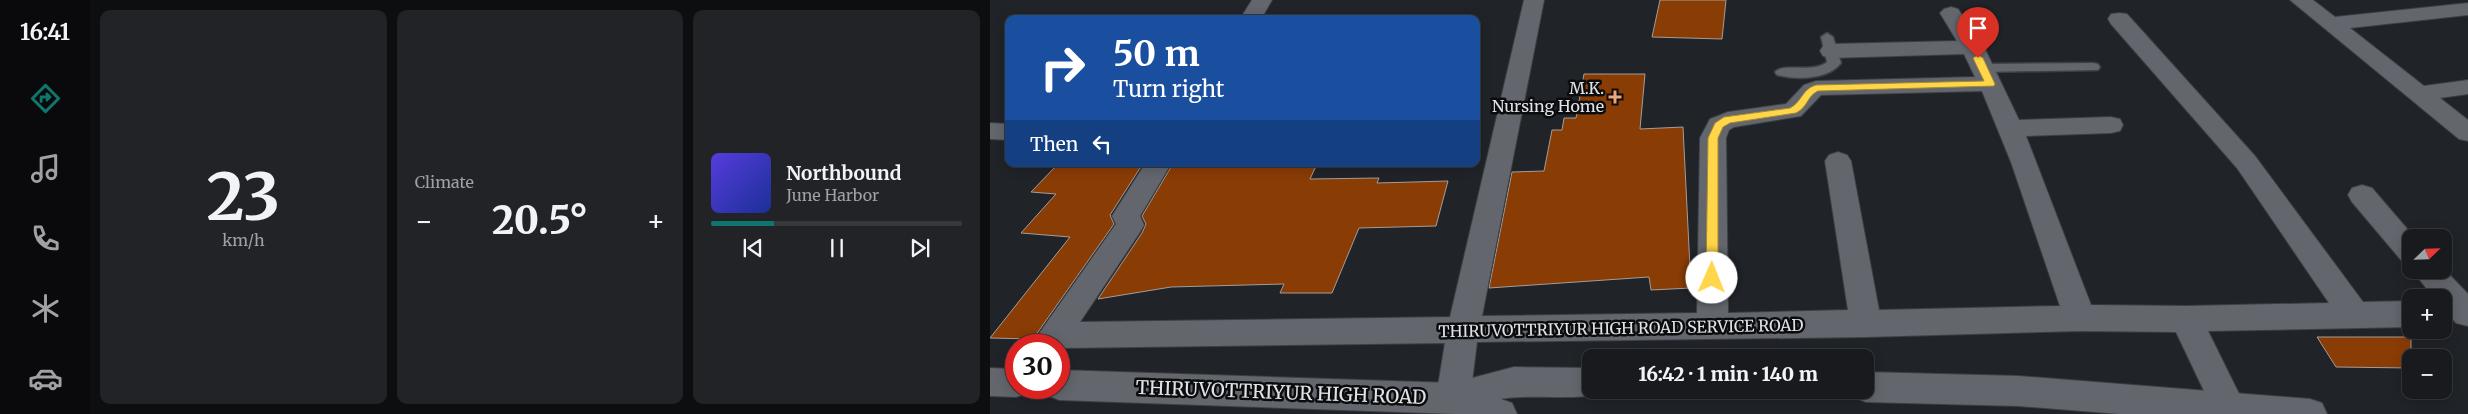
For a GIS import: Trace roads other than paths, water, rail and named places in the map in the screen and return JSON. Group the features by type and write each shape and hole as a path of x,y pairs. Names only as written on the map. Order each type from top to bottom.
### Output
{"street":[{"path":"1253,15 1262,0"},
{"path":"1534,0 1463,330 1453,398 1514,381 1582,382"},
{"path":"2300,0 2468,133"},
{"path":"2460,0 2468,5"},
{"path":"2332,24 2468,9"},
{"path":"1951,13 1982,66 2010,128 2080,318"},
{"path":"2119,19 2246,162 2354,314"},
{"path":"1829,44 1982,66"},
{"path":"1713,326 1713,138 1719,125 1728,120 1792,111 1801,106 1808,92 1816,88 1982,66"},
{"path":"2419,94 2468,87"},
{"path":"2010,128 2111,125"},
{"path":"990,131 1005,132"},
{"path":"1838,162 1866,324"},
{"path":"1056,334 1130,225 1126,216 1156,167"},
{"path":"2362,195 2402,242"},
{"path":"2433,279 2459,314"},
{"name":"THIRUVOTTRIYUR HIGH ROAD SERVICE ROAD","path":"1070,340 2080,318 2186,320 2402,314"},
{"path":"2186,320 2230,411"},
{"name":"THIRUVOTTRIYUR HIGH ROAD","path":"1070,385 1453,398 1500,414"},
{"path":"1874,387 2018,391 2230,411 2310,414"}],"lane":[{"path":"1782,72 1815,71 1832,67 1834,64 1829,44"},
{"path":"1982,66 2093,67"}],"place":[{"name":"M.K. Nursing Home","path":"1615,97"}]}
